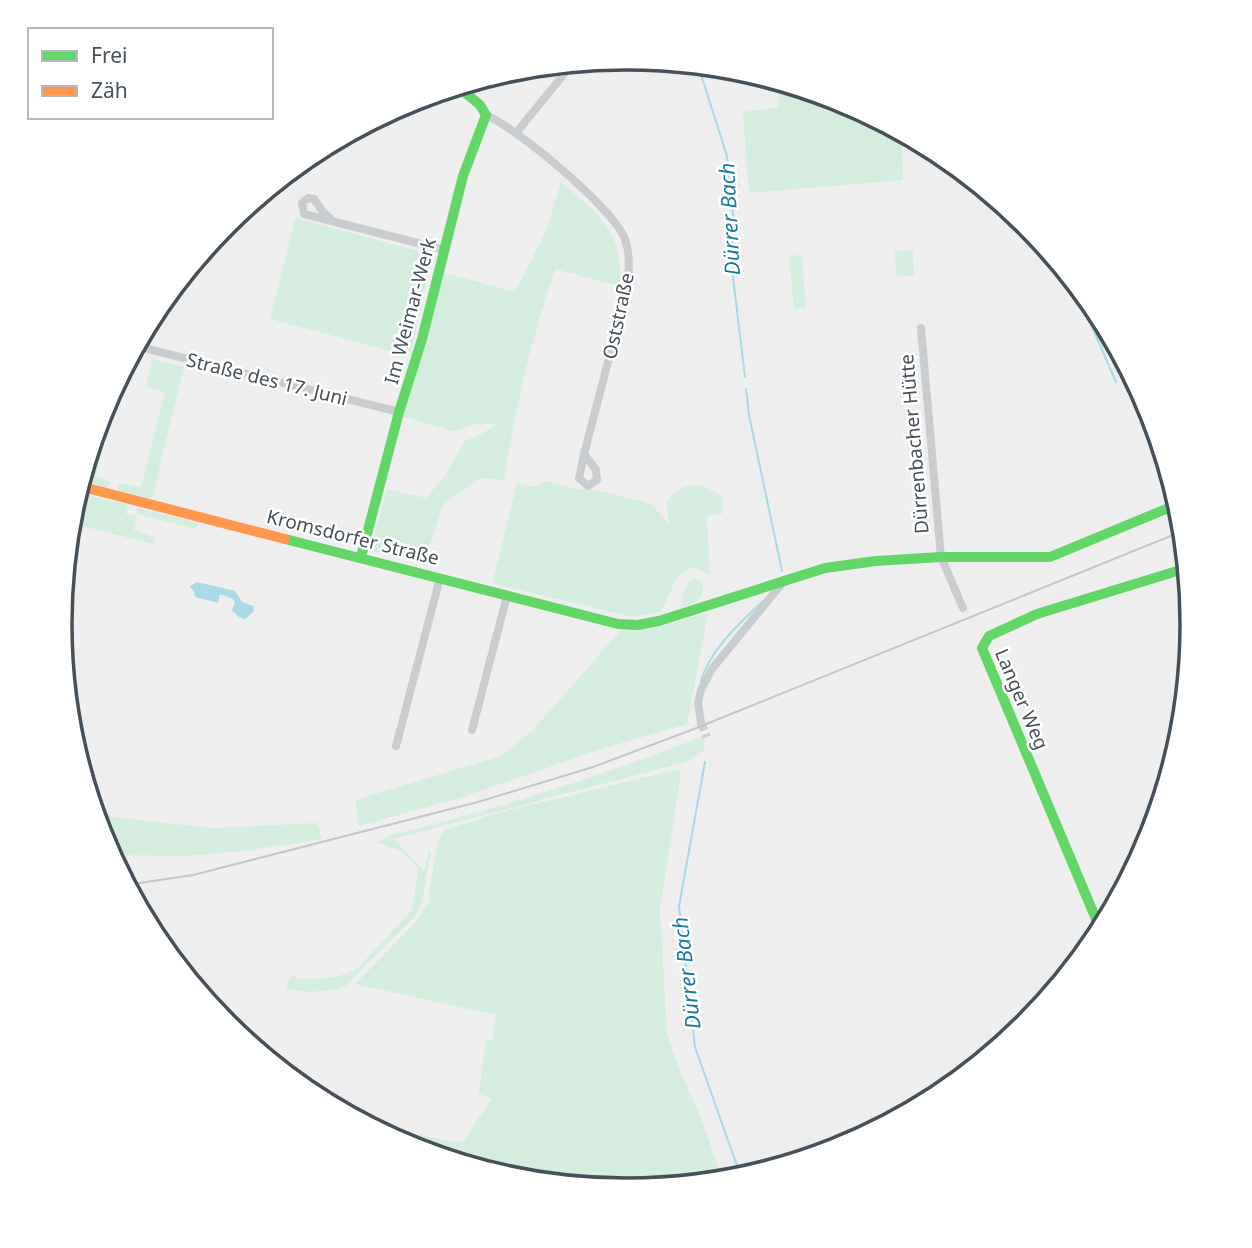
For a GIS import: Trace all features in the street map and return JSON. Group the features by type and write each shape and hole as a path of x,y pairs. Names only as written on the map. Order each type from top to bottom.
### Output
{"street":[{"path":"516,133 563,74"},
{"path":"466,94 480,105 486,115"},
{"name":"Oststraße","path":"486,115 516,133 601,204 617,224 628,249 626,293 584,454"},
{"name":"Im Weimar-Werk","path":"361,557 399,412 422,339 463,176 486,115"},
{"path":"334,222 444,250"},
{"name":"Dürrenbacher Hütte","path":"921,328 941,557 963,608"},
{"name":"Straße des 17. Juni","path":"145,348 399,412"},
{"name":"Kromsdorfer Straße","path":"89,489 618,624"},
{"name":"Dürrenbacher Hütte","path":"618,624 638,625 659,621 825,568 876,561 941,557 1050,557 1167,509"},
{"name":"Langer Weg","path":"1096,918 982,648 989,636 1037,614 1177,571"},
{"path":"396,746 440,578"},
{"path":"701,723 698,702 712,669 784,580"},
{"path":"472,730 507,596"}],"green space":[{"path":"780,92 838,112 901,143 903,180 749,193 743,112 778,107"},
{"path":"561,182 587,204 613,238 620,267 619,286 555,269 525,373 504,480 481,478 443,504 424,564 370,550 387,489 426,498 447,473 465,441 496,424 476,424 453,431 401,416 442,272 515,292 546,231"},
{"path":"295,218 433,255 410,356 270,319"},
{"path":"913,250 914,275 896,277 895,251"},
{"path":"802,255 806,308 794,309 789,256"},
{"path":"152,359 184,367 152,499 118,491 117,487 121,483 141,487 165,392 146,387"},
{"path":"99,451 102,452 96,476 109,481 108,489 90,485"},
{"path":"546,481 641,501 652,505 669,524 667,502 683,487 701,485 722,496 723,513 707,516 710,575 693,567 677,577 661,612 633,617 498,585 493,581 517,483 534,487"},
{"path":"88,496 128,505 126,514 137,516 134,530 155,537 153,544 81,526"},
{"path":"138,508 198,523 196,529 137,514"},
{"path":"696,578 703,584 700,598 680,608 686,586"},
{"path":"708,613 687,724 601,749 466,796 359,826 355,800 501,756 533,730 621,630 654,628"},
{"path":"710,733 705,738 704,750 686,762 393,839 424,870 429,851 431,852 422,902 417,914 344,987 315,992 287,988 287,982 293,976 298,979 330,978 359,967 411,911 417,867 402,852 376,842 591,777"},
{"path":"679,769 681,773 660,909 667,1034 719,1170 662,1177 626,1178 554,1173 483,1159 406,1132 462,1143 492,1098 479,1094 486,1040 492,1040 496,1015 355,984 415,923 431,899 428,896 439,838 446,829 506,811"},
{"path":"106,816 211,828 317,823 322,839 245,851 185,856 123,855"}],"water":[{"path":"197,582 235,591 242,602 253,606 254,611 245,619 232,610 235,602 233,599 220,594 218,603 195,597 190,586"}],"waterway":[{"name":"Dürrer Bach","path":"701,76 727,156 733,214 733,277 745,377"},
{"path":"1089,318 1116,382"},
{"name":"Dürrer Bach","path":"746,389 749,415 782,571"},
{"name":"Dürrer Bach","path":"701,681 719,647 763,601"},
{"name":"Dürrer Bach","path":"705,762 679,906 695,1047 738,1166"}],"tunnel":[{"path":"701,723 707,737"}],"railway":[{"path":"137,883 193,875 478,802 593,767 694,729 1172,535"}],"traffic: fast":[{"path":"361,557 399,412 422,339 463,176 486,115 480,105 466,94"},
{"path":"285,539 618,624 638,625 659,621 825,568 876,561 941,557 1050,557 1167,509"},
{"path":"1096,918 982,648 989,636 1037,614 1177,571"}],"traffic: slow":[{"path":"89,489 285,539"}]}
